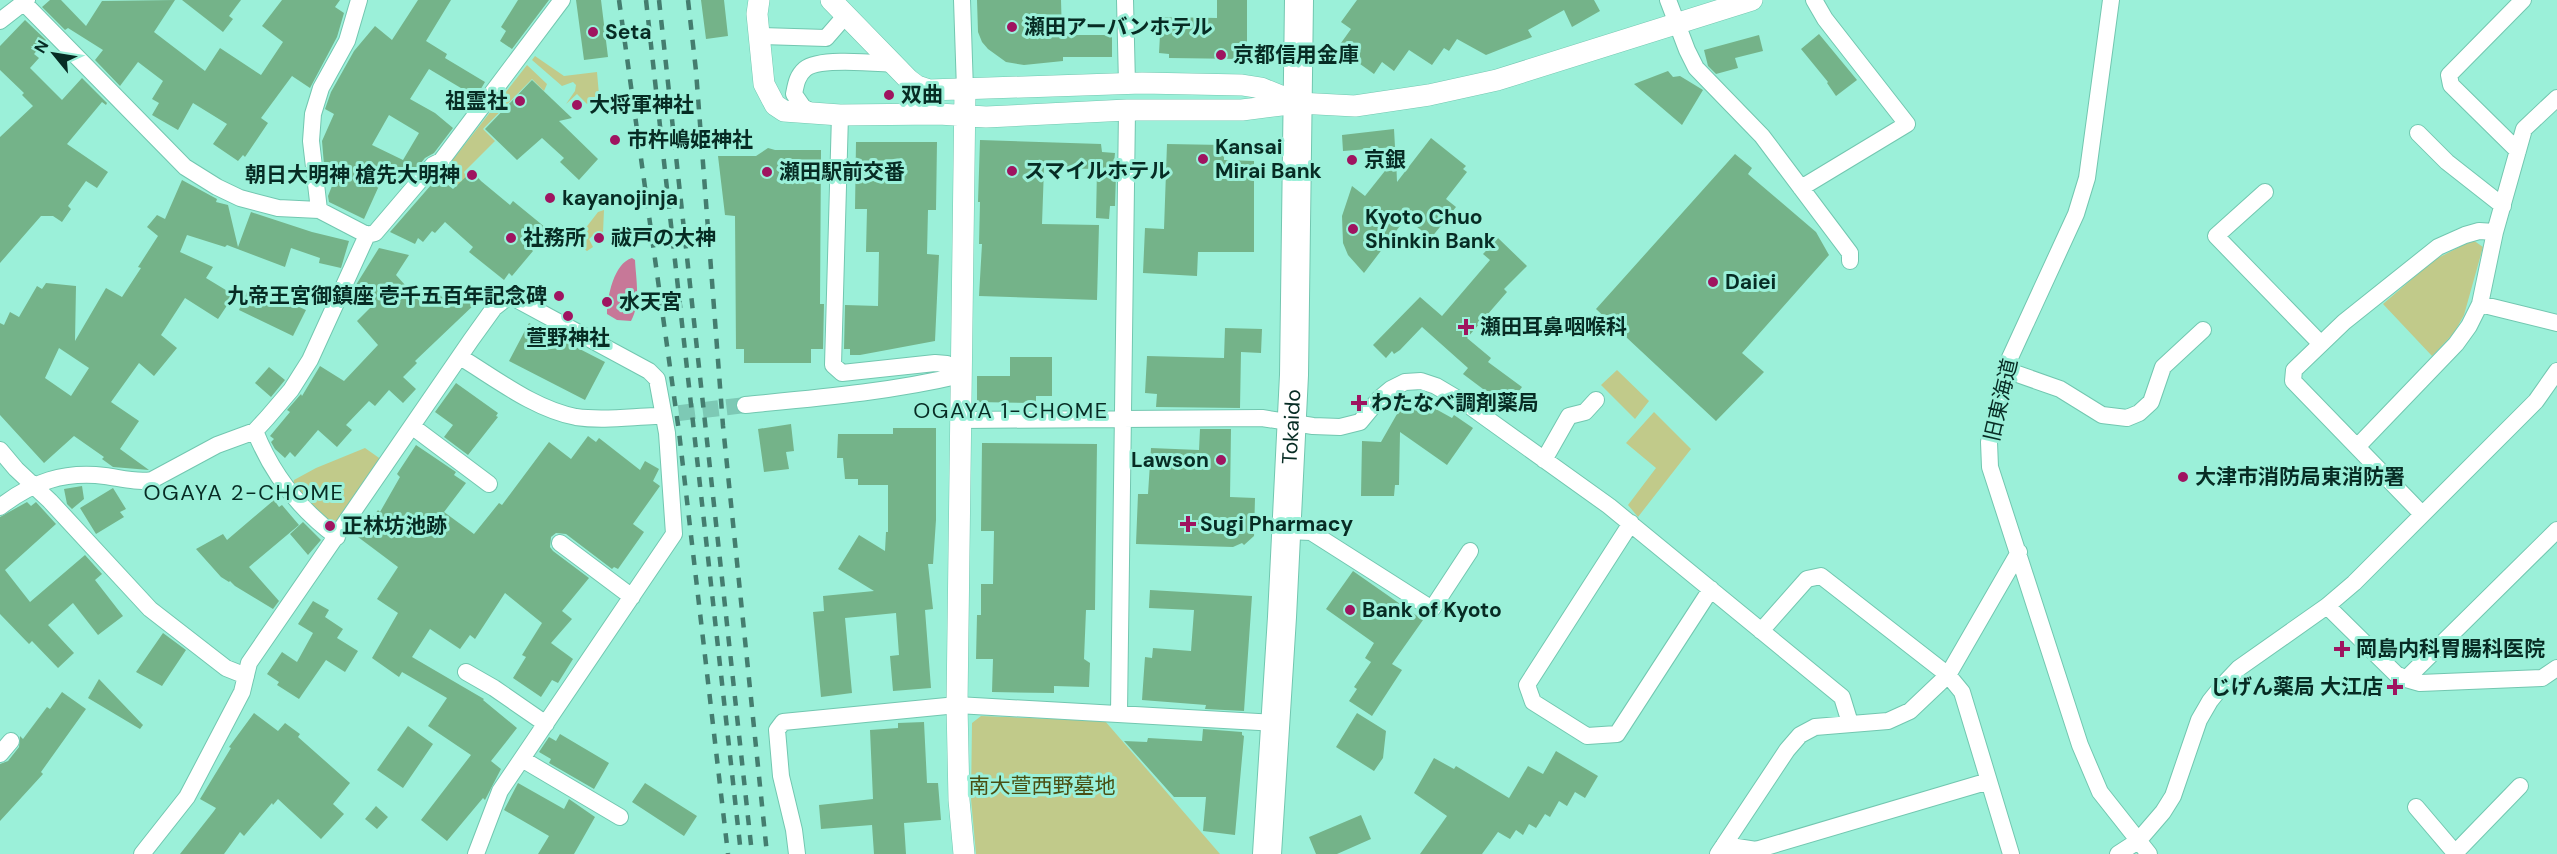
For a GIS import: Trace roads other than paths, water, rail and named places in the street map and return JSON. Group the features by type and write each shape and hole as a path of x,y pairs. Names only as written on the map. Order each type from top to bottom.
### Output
{"highway":[{"name":"Tokaido","path":"1267,854 1291,422 1299,0"}],"street":[{"path":"319,210 311,141 313,114 321,88 347,41 359,0"},
{"path":"0,507 33,484 54,478 79,476 152,480 216,445 255,431 285,398 310,360 367,235 375,232 433,165 441,161 562,0"},
{"path":"759,0 757,14 764,84 775,105 784,111 840,115 964,116 1032,116 1127,110 1242,110 1298,104 1355,106 1456,90 1677,25 1752,0"},
{"path":"831,0 917,86 929,90 1127,84 1242,85 1261,88 1298,104"},
{"path":"962,0 965,90 957,705 959,800 964,854"},
{"path":"1125,0 1127,84"},
{"path":"1668,0 1696,68 1762,136 1850,253 1850,261"},
{"path":"1801,188 1907,124 1825,19 1814,0"},
{"name":"旧東海道","path":"2111,0 2087,178 2076,213 2026,319 2006,370 1989,442 1990,467 2080,745 2100,792 2149,854"},
{"path":"2518,151 2451,85 2450,75 2523,0"},
{"path":"0,21 26,1 185,167 217,187 253,202 291,209 319,210 367,235"},
{"path":"759,36 826,38 846,15"},
{"path":"815,114 803,107 794,94 797,78 807,67 819,64 894,64"},
{"path":"2357,447 2456,344 2469,326 2480,304 2495,232 2524,129 2557,98"},
{"path":"1119,713 1127,110"},
{"path":"840,115 833,365 842,373 935,363 947,364 961,375"},
{"path":"2418,133 2447,162 2503,206"},
{"path":"2265,192 2216,236 2321,344"},
{"path":"2422,514 2293,381 2294,370 2344,322 2438,247 2479,231 2495,232"},
{"path":"142,854 187,796 242,692 249,663 499,302 504,298 512,297 649,371 657,379 667,433 674,534 500,791 476,854"},
{"path":"2480,304 2557,323"},
{"path":"2006,370 2060,389 2102,415 2127,418 2139,413 2151,402 2163,367 2203,330"},
{"path":"460,357 557,412 593,419 655,416"},
{"path":"2118,854 2138,841 2174,796 2199,720 2222,686 2239,668 2327,606 2536,401 2557,371"},
{"path":"745,405 905,386 961,375"},
{"path":"961,420 1262,418 1340,427 1360,422 1379,399 1391,389 1405,382 1421,381 1468,405 1631,523 1842,697 1850,723"},
{"path":"1544,460 1569,416 1584,412 1596,400"},
{"path":"413,427 489,484"},
{"path":"255,431 269,462 288,490 310,515 337,537"},
{"path":"0,450 150,609 226,668 246,676"},
{"path":"1631,523 1527,685 1533,702 1587,736 1617,734 1711,590"},
{"path":"2406,679 2557,530"},
{"path":"1286,531 1311,532 1432,609 1470,551"},
{"path":"560,543 632,597"},
{"path":"1721,849 1787,750 1800,735 1815,727 1888,721 1910,711 1948,675 2019,552"},
{"path":"1761,631 1807,579 1821,576 1948,675 1962,692 2011,854"},
{"path":"2327,606 2396,674 2420,683 2542,678 2557,668"},
{"path":"466,672 494,688 546,724"},
{"path":"797,854 794,830 781,776 777,730 783,722 957,705 1275,723"},
{"path":"522,759 620,817"},
{"path":"1721,849 1756,850 1989,781"},
{"path":"2426,812 2456,854 2520,786"}],"tunnel":[{"path":"655,416 745,405"}],"railway":[{"path":"619,0 679,432 728,854"},
{"path":"646,0 741,854"},
{"path":"659,0 752,854"},
{"path":"688,0 696,71 723,426 767,854"}],"place":[{"name":"瀬田アーバンホテル","path":"1012,27"},
{"name":"Seta","path":"593,32"},
{"name":"京都信用金庫","path":"1221,55"},
{"name":"双曲","path":"889,95"},
{"name":"祖霊社","path":"520,101"},
{"name":"大将軍神社","path":"577,105"},
{"name":"市杵嶋姫神社","path":"615,140"},
{"name":"Kansai Mirai Bank","path":"1203,159"},
{"name":"京銀","path":"1352,160"},
{"name":"スマイルホテル","path":"1012,171"},
{"name":"瀬田駅前交番","path":"767,172"},
{"name":"朝日大明神 槍先大明神","path":"472,175"},
{"name":"kayanojinja","path":"550,198"},
{"name":"Kyoto Chuo Shinkin Bank","path":"1353,229"},
{"name":"社務所","path":"511,238"},
{"name":"祓戸の大神","path":"599,238"},
{"name":"Daiei","path":"1713,282"},
{"name":"九帝王宮御鎮座 壱千五百年記念碑","path":"559,296"},
{"name":"水天宮","path":"607,302"},
{"name":"萱野神社","path":"568,316"},
{"name":"瀬田耳鼻咽喉科","path":"1466,327"},
{"name":"わたなべ調剤薬局","path":"1359,403"},
{"name":"Lawson","path":"1221,460"},
{"name":"大津市消防局東消防署","path":"2183,477"},
{"name":"Sugi Pharmacy","path":"1188,524"},
{"name":"正林坊池跡","path":"330,526"},
{"name":"Bank of Kyoto","path":"1350,610"},
{"name":"岡島内科胃腸科医院","path":"2342,649"},
{"name":"じげん薬局 大江店","path":"2395,687"}],"district":[{"name":"OGAYA 1-CHOME","path":"1011,410"},
{"name":"OGAYA 2-CHOME","path":"244,492"}],"park label":[{"name":"南大萱西野墓地","path":"1042,786"}]}
